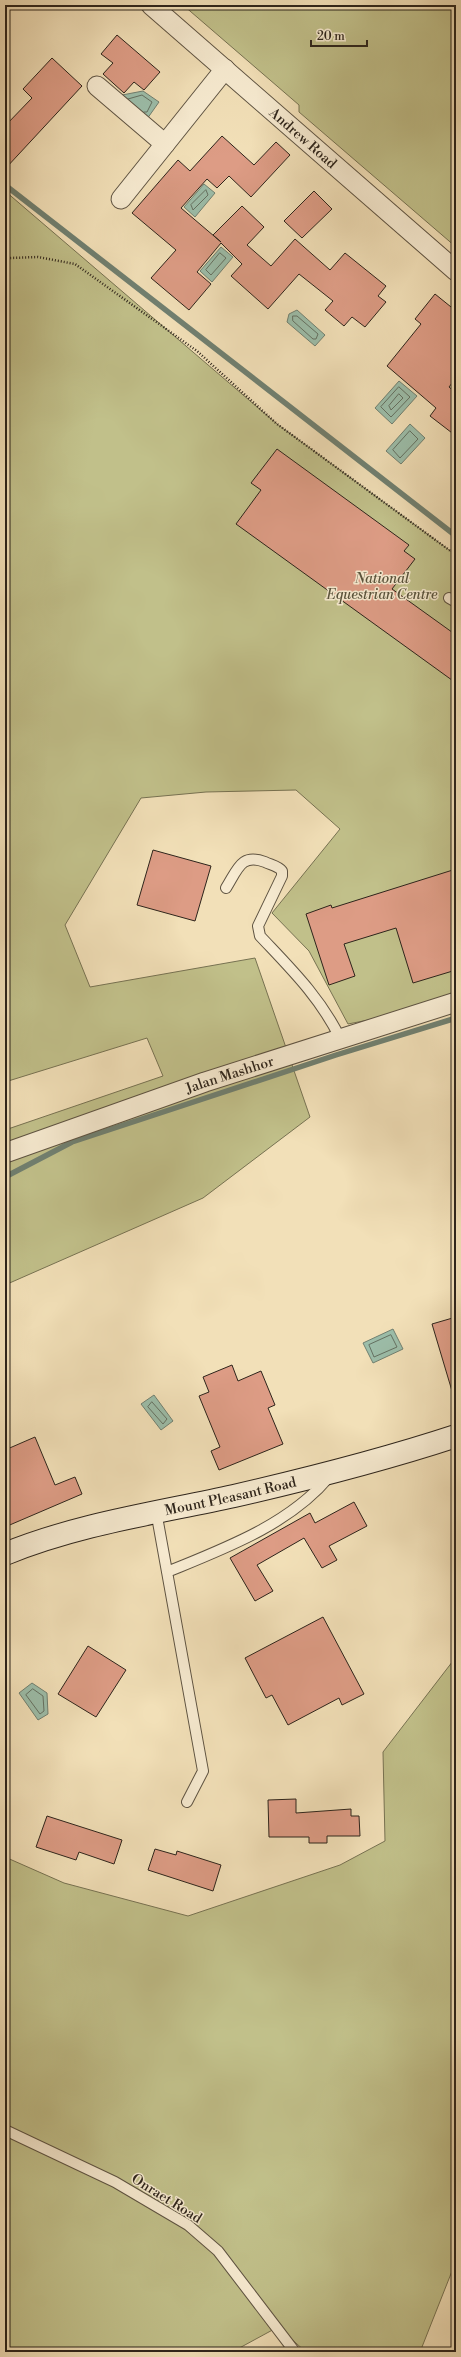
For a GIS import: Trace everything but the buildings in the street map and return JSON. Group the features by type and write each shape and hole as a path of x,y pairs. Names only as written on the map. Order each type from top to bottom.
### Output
{"street":[{"name":"Andrew Road","path":"151,5 456,271"},
{"path":"121,199 225,69"},
{"path":"97,86 165,144"},
{"name":"Jalan Mashhor","path":"5,1153 205,1082 456,1002"},
{"name":"Mount Pleasant Road","path":"5,1554 101,1522 234,1496 402,1453 456,1436"}],"lane":[{"path":"226,888 243,861 248,858 254,858 282,871 282,876 258,926 260,936 312,992 328,1014 340,1038"},
{"path":"167,1572 231,1546 293,1511 323,1484 334,1471"},
{"path":"156,1511 202,1771 187,1802"},
{"name":"Onraet Road","path":"5,2130 115,2182 188,2225 218,2251 295,2352"}],"path":[{"path":"5,261 10,258 38,256 75,264 197,351 277,424 456,555"}],"green space":[{"path":"183,5 456,5 456,247 299,112 299,105"},
{"name":"National Equestrian Centre","path":"5,191 277,424 456,555 456,1000 439,1006 348,1024 309,951 272,913 340,829 296,790 206,792 141,798 65,925 90,987 255,958 310,1117 203,1198 5,1285 5,1130 163,1076 147,1038 5,1082"},
{"path":"456,1657 456,2261 420,2352 306,2352 278,2327 232,2352 187,2352 186,2348 168,2352 5,2352 5,1857 64,1883 188,1916 340,1865 385,1841 383,1752"}],"water":[{"path":"143,91 159,102 147,119 122,95"},
{"path":"204,184 215,193 195,217 184,207"},
{"path":"221,247 233,257 212,282 200,271"},
{"path":"297,310 325,335 315,346 287,322 289,314"},
{"path":"399,381 417,396 392,424 375,408"},
{"path":"410,424 425,438 401,464 386,451"},
{"path":"393,1329 403,1349 373,1363 363,1343"},
{"path":"154,1395 173,1421 161,1430 141,1404"},
{"path":"32,1683 47,1693 48,1714 38,1720 19,1693"}],"waterway":[{"path":"5,185 456,536"},
{"path":"5,1177 72,1142 336,1055 456,1018"}]}
